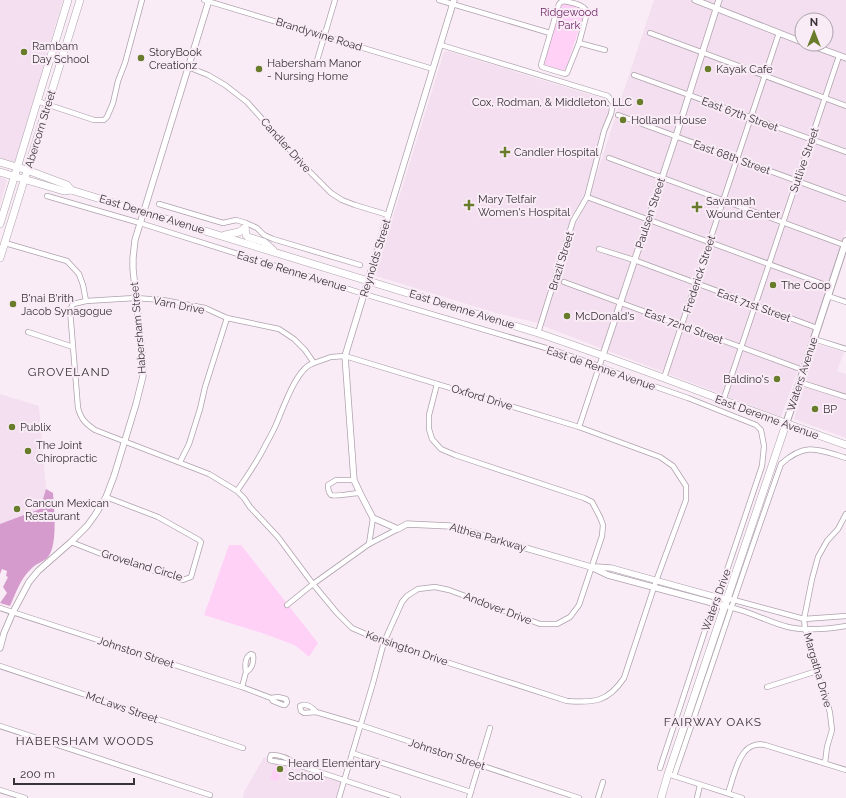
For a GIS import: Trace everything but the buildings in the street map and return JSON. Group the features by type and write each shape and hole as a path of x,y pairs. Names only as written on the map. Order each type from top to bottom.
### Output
{"main road":[{"name":"Abercorn Street","path":"0,224 68,0"},
{"name":"Abercorn Street","path":"0,258 80,0"},
{"name":"East Derenne Avenue","path":"0,162 67,185 72,190"},
{"name":"East Derenne Avenue","path":"0,172 64,191 72,190 144,211 538,333 603,355 723,401 846,445"},
{"path":"222,236 235,234 245,228 246,235 248,237 264,242 274,252"},
{"name":"Waters Avenue","path":"730,599 799,382 831,287 844,256 845,243"},
{"name":"Waters Drive","path":"661,798 671,775 730,599"}],"street":[{"path":"38,101 94,120 104,120 107,118 113,103 118,81 125,65 142,0"},
{"name":"Brandywine Road","path":"207,0 433,69"},
{"name":"Habersham Street","path":"0,648 4,633 13,612 29,582 38,571 83,530 106,497 125,441 136,404 142,376 142,353 133,269 135,240 207,0"},
{"path":"316,64 335,0"},
{"path":"439,0 454,2 550,33"},
{"path":"695,0 794,39"},
{"name":"Paulsen Street","path":"579,427 720,0"},
{"name":"Reynolds Street","path":"373,518 354,480 345,356 454,2"},
{"path":"562,2 575,2 587,11 579,43 567,73 565,74 542,67 541,65 559,4 562,2"},
{"path":"650,33 846,106"},
{"name":"Frederick Street","path":"664,378 779,33"},
{"path":"579,43 605,50"},
{"name":"Brazil Street","path":"441,45 608,96 613,103 611,114 604,131 587,197 573,221 538,333"},
{"path":"829,52 846,58"},
{"name":"Sutlive Street","path":"723,401 839,56"},
{"name":"Candler Drive","path":"188,67 208,75 225,85 247,102 331,194 355,205 388,215"},
{"name":"East 67th Street","path":"634,75 846,152"},
{"name":"East 68th Street","path":"618,115 846,199"},
{"path":"609,158 783,223 845,243"},
{"name":"East de Renne Avenue","path":"47,196 140,223 364,294 556,351 688,398 756,425 761,430"},
{"path":"587,197 831,287"},
{"path":"159,204 224,223 236,220 246,223 257,228 264,235 273,239 360,265"},
{"path":"5,243 67,261 79,274 86,301"},
{"name":"East 71st Street","path":"600,249 634,260 817,328"},
{"name":"East 72nd Street","path":"564,282 803,370"},
{"path":"828,296 846,302"},
{"name":"Varn Drive","path":"125,441 95,430 81,417 78,408 70,310 73,304 86,301 135,298 164,300 205,308 227,318 279,329 294,339 305,350 314,363"},
{"path":"180,462 189,444 227,318"},
{"path":"28,332 73,347"},
{"path":"814,338 846,349"},
{"name":"Oxford Drive","path":"237,491 274,429 294,382 311,364 331,357 345,356 579,427 660,457 673,466 686,486 686,500 656,581"},
{"path":"799,382 846,397"},
{"name":"Andover Drive","path":"339,798 384,642 402,602 407,596 418,589 435,587 449,590 540,624 557,624 570,617 579,604 602,536 603,524 592,502 441,449 432,439 429,429 429,415 437,384"},
{"name":"Waters Drive","path":"660,768 715,600 719,594 762,466 764,446 761,430"},
{"name":"Kensington Drive","path":"125,441 209,474 237,491 278,537 337,613 352,628 384,642 562,700 578,702 595,701 609,695 620,684 624,678 656,581"},
{"name":"Waters Drive","path":"730,599 781,464 795,452 805,449 814,449 846,458"},
{"path":"354,480 336,480 328,486 328,491 334,496 360,493"},
{"name":"Groveland Circle","path":"71,542 111,557 184,580 191,577 201,542 199,540 158,517 106,497"},
{"name":"Margatha Drive","path":"824,763 832,730 831,719 826,697 812,657 804,619 818,557 827,541 838,529 846,514"},
{"path":"369,544 373,518 398,529"},
{"name":"Althea Parkway","path":"287,605 313,584 369,544 406,524 450,526 591,567 608,575 654,587 715,600 730,599 804,619 846,616"},
{"name":"Althea Parkway","path":"591,567 611,568 656,581 715,600 728,607 788,627 836,628 846,626"},
{"name":"Johnston Street","path":"0,608 242,687 271,698"},
{"name":"McLaws Street","path":"0,666 244,748"},
{"path":"767,687 817,671"},
{"path":"242,687 246,672"},
{"name":"Johnston Street","path":"316,712 360,725 579,798"},
{"path":"0,726 210,795"},
{"path":"469,798 490,728"},
{"path":"728,794 743,754 748,748 755,744 765,745 846,770"},
{"path":"352,753 471,792"},
{"path":"298,765 290,760 276,755 271,755 270,758 273,762 298,765 398,798"},
{"path":"671,775 742,798"},
{"path":"598,798 604,782"},
{"path":"697,798 700,785"},
{"path":"0,790 25,798"}],"shaded area":[{"name":"Rambam Day School","path":"0,0 63,0 15,163 0,158"},
{"path":"654,0 846,0 846,230 815,324 781,417 543,326 574,226 588,201"},
{"name":"Candler Hospital","path":"448,51 604,99 610,107 581,206 569,224 538,323 496,313 376,276 444,52"},
{"path":"0,177 7,180 0,205"},
{"path":"817,344 844,352 837,371 846,374 846,438 794,419"},
{"path":"0,394 39,406 46,489 40,509 0,524"},
{"path":"46,489 53,493 55,526 51,551 47,558 33,567 24,577 10,606 0,603 7,593 3,587 8,577 6,576 7,571 2,569 0,574 0,524 40,509"},
{"name":"Heard Elementary School","path":"264,757 341,782 336,798 243,798 244,792"}],"green space":[{"name":"Ridgewood Park","path":"563,3 583,9 584,14 566,68 563,71 543,64 561,5"},
{"path":"229,545 241,545 318,643 309,657 296,646 289,643 204,615"},
{"path":"275,765 283,765 278,781 270,779"}],"place":[{"name":"Rambam Day School","path":"24,52"},
{"name":"StoryBook Creationz","path":"141,58"},
{"name":"Habersham Manor - Nursing Home","path":"259,69"},
{"name":"Kayak Cafe","path":"708,69"},
{"name":"Cox, Rodman, & Middleton, LLC","path":"640,102"},
{"name":"Holland House","path":"623,120"},
{"name":"Candler Hospital","path":"505,152"},
{"name":"Mary Telfair Women's Hospital","path":"469,205"},
{"name":"Savannah Wound Center","path":"697,207"},
{"name":"The Coop","path":"773,285"},
{"name":"B'nai B'rith Jacob Synagogue","path":"13,304"},
{"name":"McDonald's","path":"567,316"},
{"name":"Baldino's","path":"777,379"},
{"name":"BP","path":"815,409"},
{"name":"Publix","path":"12,427"},
{"name":"The Joint Chiropractic","path":"28,451"},
{"name":"Cancun Mexican Restaurant","path":"17,509"},
{"name":"Heard Elementary School","path":"280,769"}],"district":[{"name":"GROVELAND","path":"69,372"},
{"name":"FAIRWAY OAKS","path":"713,722"},
{"name":"HABERSHAM WOODS","path":"85,741"}]}
